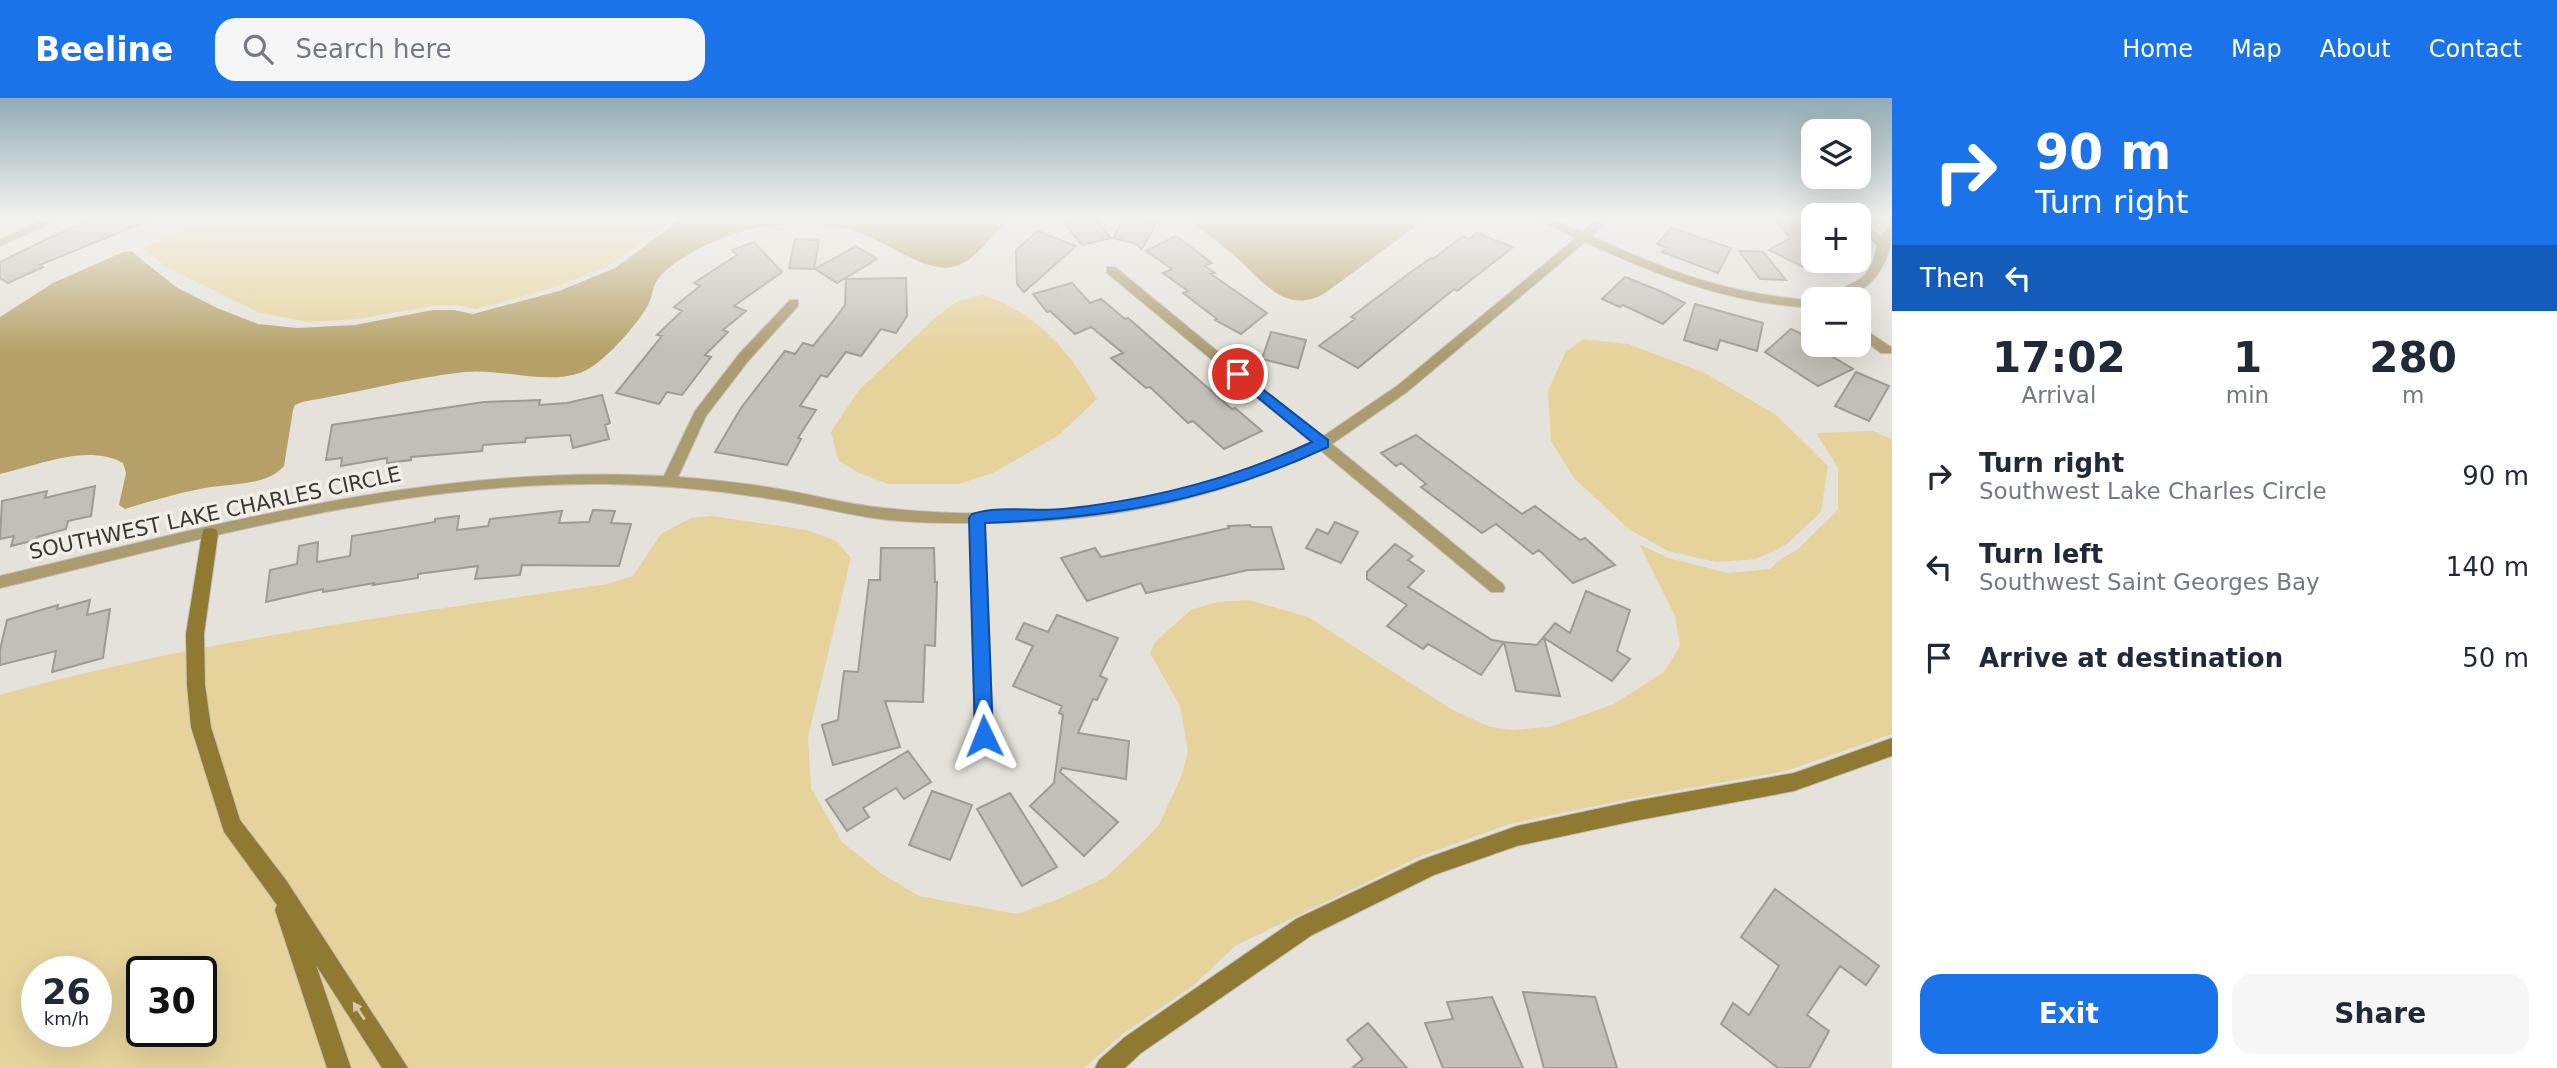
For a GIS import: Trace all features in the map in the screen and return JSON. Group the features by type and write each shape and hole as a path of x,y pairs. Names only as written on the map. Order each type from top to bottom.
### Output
{"street":[{"name":"SOUTHWEST LAKE CHARLES CIRCLE","path":"0,582 381,495 482,483 607,478 670,480 772,493 894,515 977,518 1063,514 1132,505 1184,494 1277,464 1323,443 1376,410 1554,262"},
{"path":"1642,262 1721,294 1777,304 1801,304"},
{"path":"1861,287 1879,262"},
{"path":"1111,270 1497,589"},
{"path":"670,480 701,414 744,357 794,303"},
{"path":"1871,339 1886,350"},
{"path":"977,518 984,736"},
{"path":"210,534 195,634 196,685 201,727 231,825 278,887 396,1068"},
{"path":"1107,1068 1133,1045 1304,927 1429,867 1517,836 1794,782 1892,747"},
{"path":"278,887 339,1068"}],"shaded area":[{"path":"100,262 145,262 176,287 217,308 258,324 297,328 355,325 433,310 473,314 559,291 623,262 676,262 656,282 647,307 635,324 608,354 588,369 580,373 551,377 464,372 302,402 295,405 293,410 284,466 267,478 191,491 125,509 119,505 126,473 123,463 109,457 94,455 62,458 0,474 0,317 53,283"},
{"path":"161,262 614,262 556,287 476,309 437,305 357,319 308,322 260,313"},
{"path":"921,262 964,262 947,268"},
{"path":"1242,262 1367,262 1325,293 1311,299 1287,298 1266,285"},
{"path":"983,295 1003,303 1036,323 1063,350 1097,399 1059,435 993,473 958,484 888,484 859,473 838,460 831,432 858,391 936,317 958,301"},
{"path":"1583,339 1628,344 1705,373 1776,415 1828,466 1821,512 1787,544 1756,559 1716,562 1668,551 1629,529 1574,478 1551,441 1548,391 1565,353"},
{"path":"1873,431 1892,439 1892,734 1786,771 1629,799 1510,824 1421,856 1235,946 1193,986 1124,1033 1084,1068 0,1068 0,695 150,659 302,630 607,584 633,576 661,534 691,518 712,516 807,530 836,541 851,558 808,737 811,788 842,842 882,874 919,896 1017,914 1059,899 1106,877 1159,825 1181,777 1188,751 1180,706 1150,653 1155,642 1191,610 1217,602 1249,600 1308,617 1451,709 1490,727 1513,730 1550,727 1614,704 1664,672 1680,646 1675,616 1639,544 1668,558 1729,573 1770,569 1797,550 1838,510 1838,468 1816,433"}],"building":[{"path":"0,262 47,262 40,265 43,267 8,283 0,278"},
{"path":"726,262 773,262 782,272 734,306 746,311 723,330 728,332 705,355 711,357 682,395 667,392 659,404 616,393 662,336 657,335 682,311 674,307 700,286 694,283"},
{"path":"790,262 815,262 814,269 789,268"},
{"path":"827,262 872,262 837,283 815,269"},
{"path":"1016,262 1058,262 1024,292 1017,284"},
{"path":"1162,262 1211,262 1205,266 1215,273 1211,274 1267,313 1241,334 1215,320 1217,319 1183,293 1188,291 1163,273 1172,269"},
{"path":"1425,262 1494,262 1457,291 1454,289 1358,368 1319,346 1355,319 1351,317"},
{"path":"1689,262 1724,262 1718,273"},
{"path":"1747,262 1771,262 1786,280 1760,279"},
{"path":"1625,277 1685,303 1663,324 1623,305 1620,307 1602,299"},
{"path":"906,278 907,316 896,333 881,329 861,356 846,352 827,377 821,375 800,406 816,410 798,438 801,439 787,465 715,452 741,408 785,351 795,354 803,343 813,346 834,320 845,305 846,279"},
{"path":"1072,283 1090,303 1101,299 1125,319 1128,318 1232,409 1235,408 1262,431 1224,449 1193,421 1188,423 1150,387 1146,388 1111,358 1123,353 1091,327 1075,334 1050,311 1047,312 1033,294"},
{"path":"1695,304 1763,323 1757,351 1720,340 1717,350 1684,340"},
{"path":"1791,329 1801,334 1801,357 1833,357 1853,369 1818,386 1765,352"},
{"path":"1271,332 1306,340 1298,368 1262,359"},
{"path":"1856,372 1889,386 1869,421 1835,406"},
{"path":"602,395 610,423 605,425 609,439 573,448 570,435 526,438 525,442 483,445 482,451 411,457 411,460 387,463 387,458 341,466 342,458 326,460 332,425 484,402 540,400 539,405 567,403"},
{"path":"1416,435 1522,514 1535,506 1580,540 1585,538 1615,565 1573,583 1539,550 1533,554 1496,524 1482,533 1421,487 1426,484 1401,463 1396,466 1381,453"},
{"path":"95,486 91,516 68,521 66,529 37,537 36,540 11,546 14,536 0,539 2,501 47,491 45,498"},
{"path":"593,510 615,511 611,523 631,524 619,566 522,565 520,575 475,579 478,566 418,574 418,578 373,585 374,583 323,592 323,589 266,602 270,570 297,564 299,546 318,542 317,562 350,556 352,536 435,522 435,519 459,516 457,530 488,526 490,519 562,511 559,523 589,522"},
{"path":"1335,522 1358,532 1341,563 1306,548 1317,529 1328,534"},
{"path":"1228,526 1271,527 1284,569 1248,570 1146,593 1141,583 1087,601 1061,558 1095,548 1101,557 1229,528"},
{"path":"1395,544 1413,556 1408,560 1424,571 1408,587 1492,640 1504,642 1481,675 1428,644 1423,649 1387,626 1407,605 1367,579 1367,572"},
{"path":"881,548 934,548 937,582 935,646 925,645 923,702 885,701 900,747 833,765 822,725 838,720 844,671 858,672 869,580 880,580"},
{"path":"1586,591 1630,610 1617,651 1630,659 1612,681 1544,638 1560,696 1516,691 1504,642 1537,645 1555,623 1570,633"},
{"path":"90,600 87,615 110,609 103,658 52,672 56,651 0,665 0,650 7,620 58,605 57,609"},
{"path":"1057,615 1118,638 1100,676 1107,679 1097,700 1093,699 1078,733 1129,741 1126,779 1062,768 1060,772 1118,822 1084,856 1030,806 1054,783 1063,715 1059,713 1062,706 1013,686 1033,646 1016,639 1024,623 1048,632"},
{"path":"908,751 931,782 904,799 896,788 863,808 869,817 847,831 826,800"},
{"path":"932,791 972,805 950,860 909,845"},
{"path":"1010,793 1057,867 1022,886 977,809"},
{"path":"1775,889 1879,966 1866,985 1840,966 1807,1015 1829,1031 1809,1068 1778,1068 1721,1024 1733,1003 1749,1015 1779,966 1741,937"},
{"path":"1523,992 1595,997 1617,1068 1544,1068"},
{"path":"1492,997 1523,1068 1443,1068 1425,1023 1453,1019 1447,1002"},
{"path":"1368,1023 1407,1068 1352,1068 1363,1059 1347,1040"}],"route":[{"path":"984,736 977,518 1063,514 1132,505 1196,491 1277,464 1323,443 1238,374"}]}
